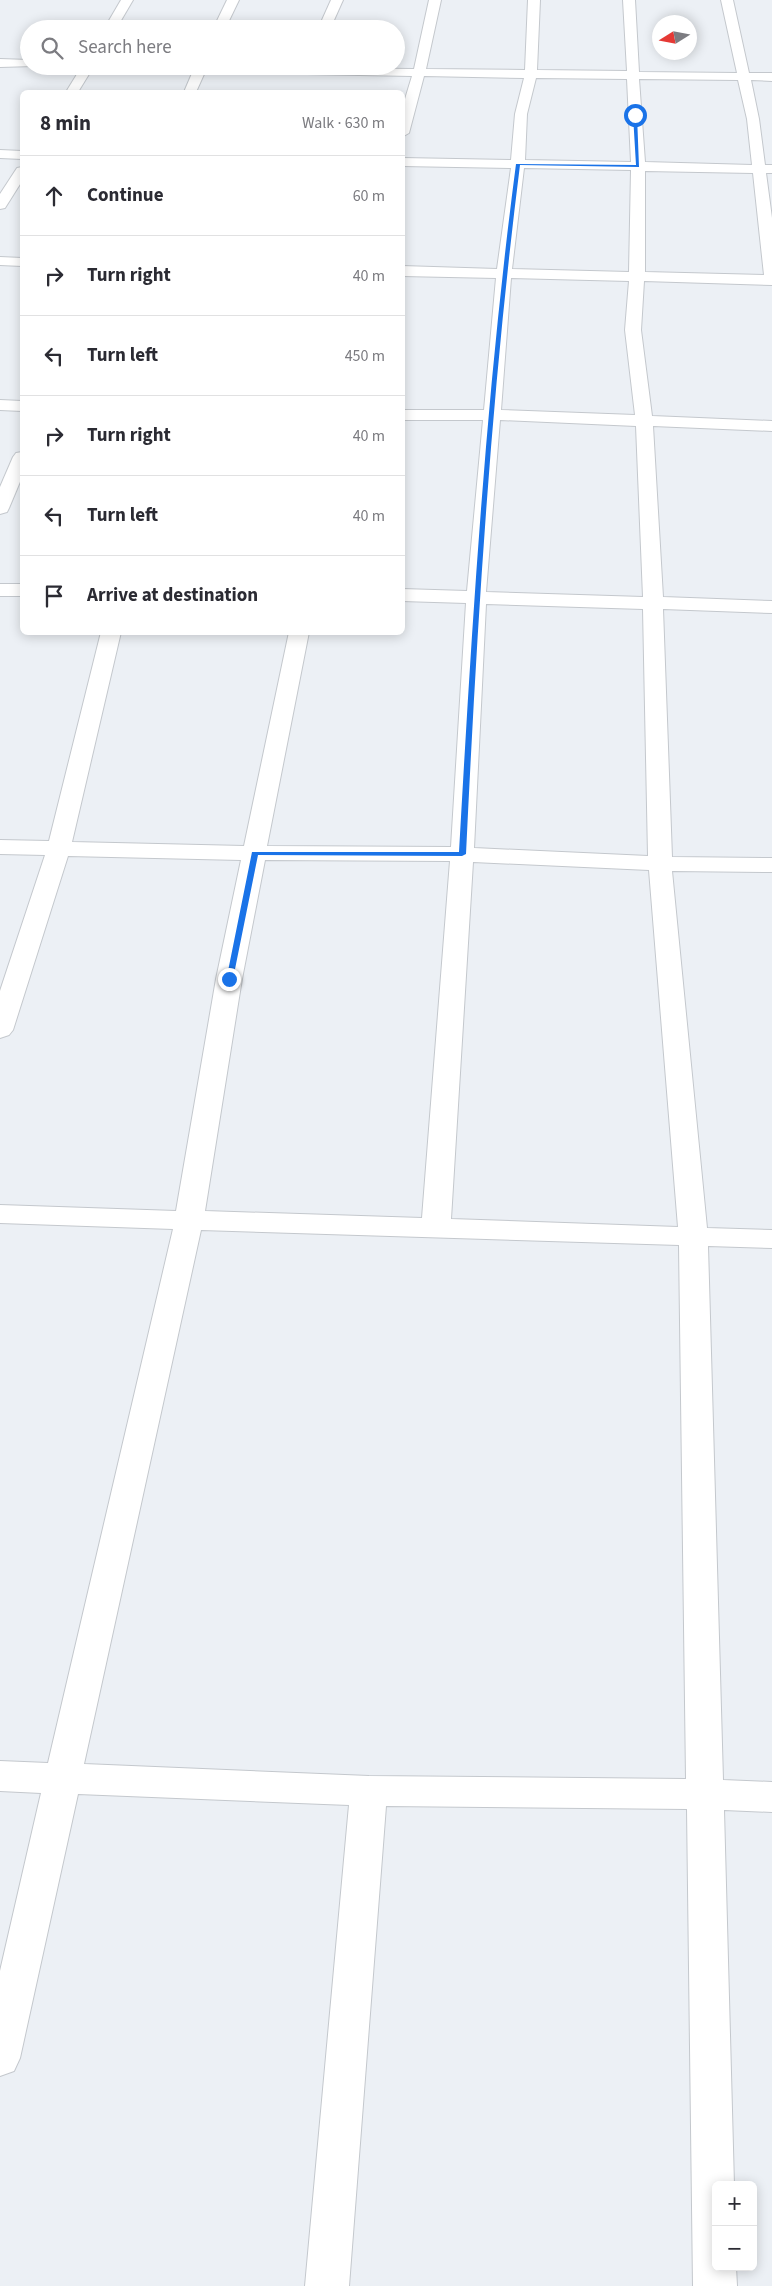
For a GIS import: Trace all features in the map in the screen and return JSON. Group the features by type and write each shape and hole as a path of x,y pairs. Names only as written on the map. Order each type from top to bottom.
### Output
{"street":[{"path":"115,20 127,0"},
{"path":"223,20 233,0"},
{"path":"328,20 337,0"},
{"path":"405,122 419,73 435,0"},
{"path":"436,1228 462,854 476,598 504,274 518,164 521,114 531,73 534,0"},
{"path":"629,0 631,74 638,166 637,277 633,330 644,420 653,604 660,864 693,1237 715,2286"},
{"path":"405,271 772,280 765,169 743,77 728,0"},
{"path":"0,63 20,64"},
{"path":"405,73 772,77"},
{"path":"73,90 82,75"},
{"path":"191,90 197,75"},
{"path":"300,85 304,75"},
{"path":"0,154 20,155"},
{"path":"405,162 765,169"},
{"path":"0,205 20,174"},
{"path":"0,261 20,262"},
{"path":"0,405 20,406"},
{"path":"405,415 492,415 772,426"},
{"path":"0,508 20,462"},
{"path":"0,590 20,590"},
{"path":"405,595 772,607"},
{"path":"0,1030 59,848 110,635"},
{"path":"0,2058 189,1220 229,979 298,635"},
{"path":"0,847 254,853 462,854 660,864 772,865"},
{"path":"0,1214 772,1239"},
{"path":"0,1776 370,1791 704,1794 772,1797"},
{"path":"327,2286 370,1791"}],"route":[{"path":"229,979 254,853 462,854 476,598 504,274 518,164 638,166 635,115"}]}
